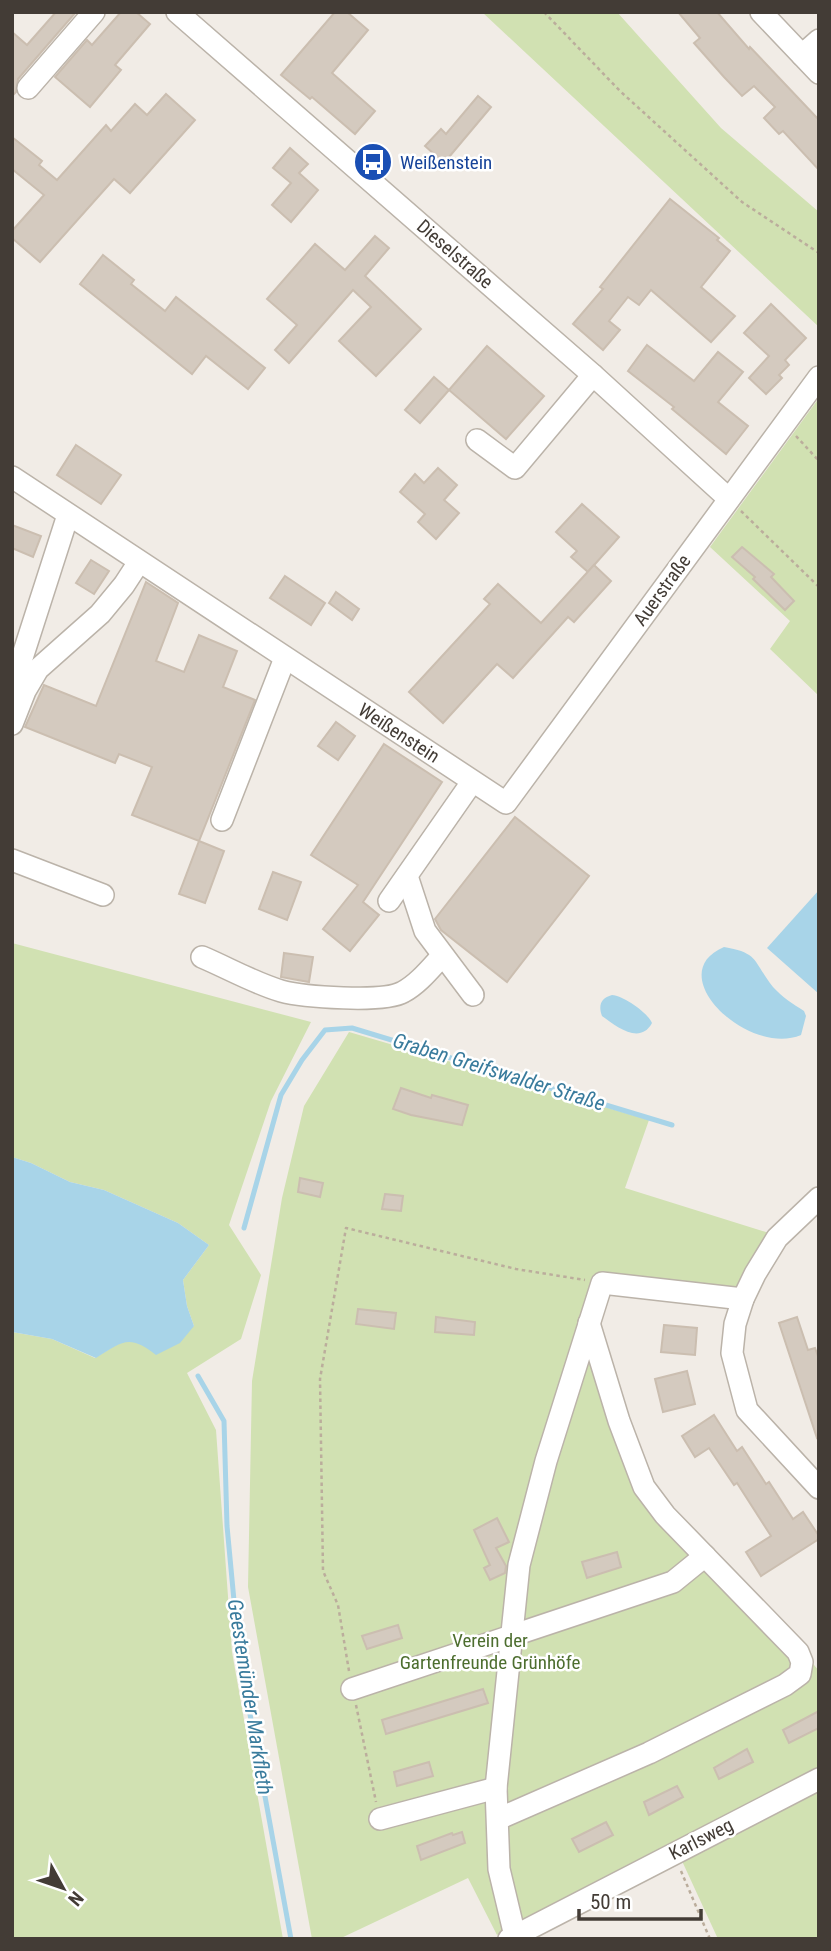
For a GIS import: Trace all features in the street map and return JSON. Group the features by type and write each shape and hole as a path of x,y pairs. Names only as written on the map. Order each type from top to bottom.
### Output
{"street":[{"path":"28,88 94,12"},
{"name":"Dieselstraße","path":"177,12 593,375 729,499"},
{"path":"761,12 819,73"},
{"path":"802,55 819,40"},
{"path":"477,440 515,468 593,375"},
{"name":"Auerstraße","path":"506,803 819,377"},
{"name":"Weißenstein","path":"12,477 506,803"},
{"path":"12,689 68,515"},
{"path":"12,724 35,674 100,614 139,562"},
{"path":"222,820 285,658"},
{"path":"389,901 472,782"},
{"path":"12,860 103,895"},
{"path":"407,876 425,931 473,995"},
{"path":"202,957 281,991 362,999 401,993 419,980 442,956"},
{"path":"819,1198 777,1238 743,1299 734,1324 732,1353 747,1410 819,1488"},
{"path":"512,1937 499,1869 496,1788 519,1565 546,1461 602,1283 743,1299"},
{"path":"498,1819 649,1753 785,1685 800,1674 802,1662 798,1652 665,1515 644,1487 619,1421 589,1323"},
{"path":"352,1689 673,1582 705,1556"},
{"name":"Karlsweg","path":"512,1937 819,1779"},
{"path":"380,1819 496,1788"}],"path":[{"path":"544,12 620,90 742,202 819,253"},
{"path":"784,424 819,461"},
{"path":"729,499 819,587"},
{"path":"380,1819 352,1689 338,1605 323,1571 320,1379 346,1228 516,1269 602,1283"},
{"path":"673,1853 710,1939"}],"green space":[{"path":"482,12 617,12 721,128 819,212 819,327"},
{"path":"819,398 819,696 770,649 790,621 710,547"},
{"path":"12,943 311,1022 271,1101 229,1225 261,1275 241,1339 187,1373 216,1430 232,1652 283,1939 12,1939 12,1332 52,1339 95,1358 124,1340 140,1343 194,1326 187,1306 183,1280 209,1245 178,1223 104,1190 70,1182 12,1157"},
{"name":"Verein der Gartenfreunde Grünhöfe","path":"349,1032 649,1120 625,1188 772,1234 735,1306 609,1290 594,1324 648,1479 674,1517 796,1643 819,1671 819,1768 497,1935 468,1878 339,1939 312,1939 248,1587 252,1381 282,1198 304,1106"},
{"path":"819,1790 819,1939 718,1939 682,1861"}],"water":[{"path":"819,890 819,994 767,948"},
{"path":"724,947 750,956 776,991 804,1011 806,1016 801,1035 780,1039 758,1034 736,1024 719,1009 706,993 702,975 707,959"},
{"path":"612,995 629,1001 652,1023 641,1033 628,1032 614,1025 602,1016 600,1008 601,1002"},
{"path":"12,1157 70,1182 104,1190 178,1223 209,1245 183,1280 187,1306 194,1326 180,1343 156,1355 139,1344 126,1342 96,1358 52,1339 12,1332"}],"building":[{"path":"56,12 76,12 18,79 16,92 12,96 12,32 27,45"},
{"path":"121,12 136,12 150,24 115,65 121,70 90,107 55,77 87,40 92,45"},
{"path":"335,12 347,12 368,30 332,73 375,111 355,134 312,97 310,99 281,75"},
{"path":"678,12 717,12 749,49 750,47 819,120 819,170 783,131 779,134 764,118 775,107 754,86 742,96 694,43 700,38"},
{"path":"166,94 195,120 130,193 114,179 40,262 12,238 12,231 44,195 12,169 12,137 42,161 39,165 57,180 106,125 111,131 135,104 147,115"},
{"path":"478,96 491,107 444,163 425,146 441,129 446,134"},
{"path":"290,148 308,164 299,173 318,190 291,222 272,205 291,183 273,168"},
{"path":"670,199 719,238 717,240 730,251 701,287 735,316 711,342 651,290 639,305 628,297 609,321 620,330 603,350 573,324 603,289 600,287"},
{"path":"375,236 389,248 365,276 421,329 376,376 339,341 371,307 353,290 289,363 275,350 297,325 267,299 315,244 345,270"},
{"path":"103,255 134,280 131,284 165,311 176,297 265,368 248,389 206,356 192,374 80,284"},
{"path":"771,304 806,338 785,360 789,365 779,375 782,378 766,394 749,378 769,356 744,333"},
{"path":"647,345 694,381 718,352 743,372 718,402 748,426 726,454 672,409 674,407 628,371"},
{"path":"487,346 544,396 506,439 449,390"},
{"path":"434,377 449,390 420,423 405,410"},
{"path":"76,445 121,475 101,504 57,475"},
{"path":"438,468 457,485 444,500 459,513 436,539 418,522 425,514 400,492 415,474 424,483"},
{"path":"582,504 619,537 588,572 571,557 577,551 556,532"},
{"path":"12,525 41,536 33,557 12,548"},
{"path":"742,547 774,574 771,577 794,601 785,610 753,579 755,577 732,557"},
{"path":"91,560 109,571 94,594 76,583"},
{"path":"594,565 611,581 574,622 568,617 513,678 497,664 443,723 409,692 490,604 484,599 498,584 541,623"},
{"path":"285,576 325,603 311,625 270,598"},
{"path":"146,582 178,603 156,661 184,672 199,635 237,651 223,687 255,700 199,841 132,815 152,767 119,754 115,763 25,727 44,685 96,706"},
{"path":"336,592 359,609 352,620 329,603"},
{"path":"336,722 355,736 338,760 318,746"},
{"path":"384,744 442,782 363,902 379,915 350,951 323,929 358,885 311,855"},
{"path":"515,817 589,876 507,982 441,930 435,919"},
{"path":"199,841 224,851 205,903 179,894"},
{"path":"273,872 301,882 287,920 259,909"},
{"path":"284,953 313,957 309,982 281,977"},
{"path":"401,1088 431,1098 432,1095 468,1105 462,1125 393,1109"},
{"path":"300,1178 323,1183 320,1197 298,1192"},
{"path":"385,1194 403,1196 401,1211 382,1209"},
{"path":"358,1309 396,1313 394,1329 356,1324"},
{"path":"436,1317 475,1322 474,1335 435,1332"},
{"path":"797,1317 808,1350 815,1348 819,1359 817,1438 779,1323"},
{"path":"664,1325 697,1328 695,1355 661,1352"},
{"path":"687,1371 695,1404 663,1412 655,1379"},
{"path":"714,1415 737,1451 742,1447 793,1519 803,1512 819,1536 819,1539 761,1576 746,1552 771,1536 737,1483 734,1485 709,1448 695,1457 682,1436"},
{"path":"497,1518 509,1542 496,1548 506,1566 505,1573 490,1580 484,1568 490,1565 474,1530"},
{"path":"617,1552 621,1567 587,1578 582,1562"},
{"path":"398,1625 402,1638 367,1649 362,1636"},
{"path":"483,1689 488,1703 386,1734 382,1720"},
{"path":"819,1711 819,1728 789,1743 783,1730"},
{"path":"747,1749 753,1762 719,1779 714,1768"},
{"path":"429,1762 433,1776 397,1786 394,1772"},
{"path":"677,1786 683,1797 649,1815 644,1802"},
{"path":"606,1822 613,1835 579,1852 572,1839"},
{"path":"462,1832 465,1843 421,1860 417,1846"}],"waterway":[{"name":"Graben Greifswalder Straße","path":"244,1228 281,1095 302,1060 325,1030 352,1028 672,1125"},
{"name":"Geestemünder Markfleth","path":"198,1376 224,1421 227,1526 239,1654 291,1939"}],"place":[{"name":"Weißenstein","path":"373,162"}]}
